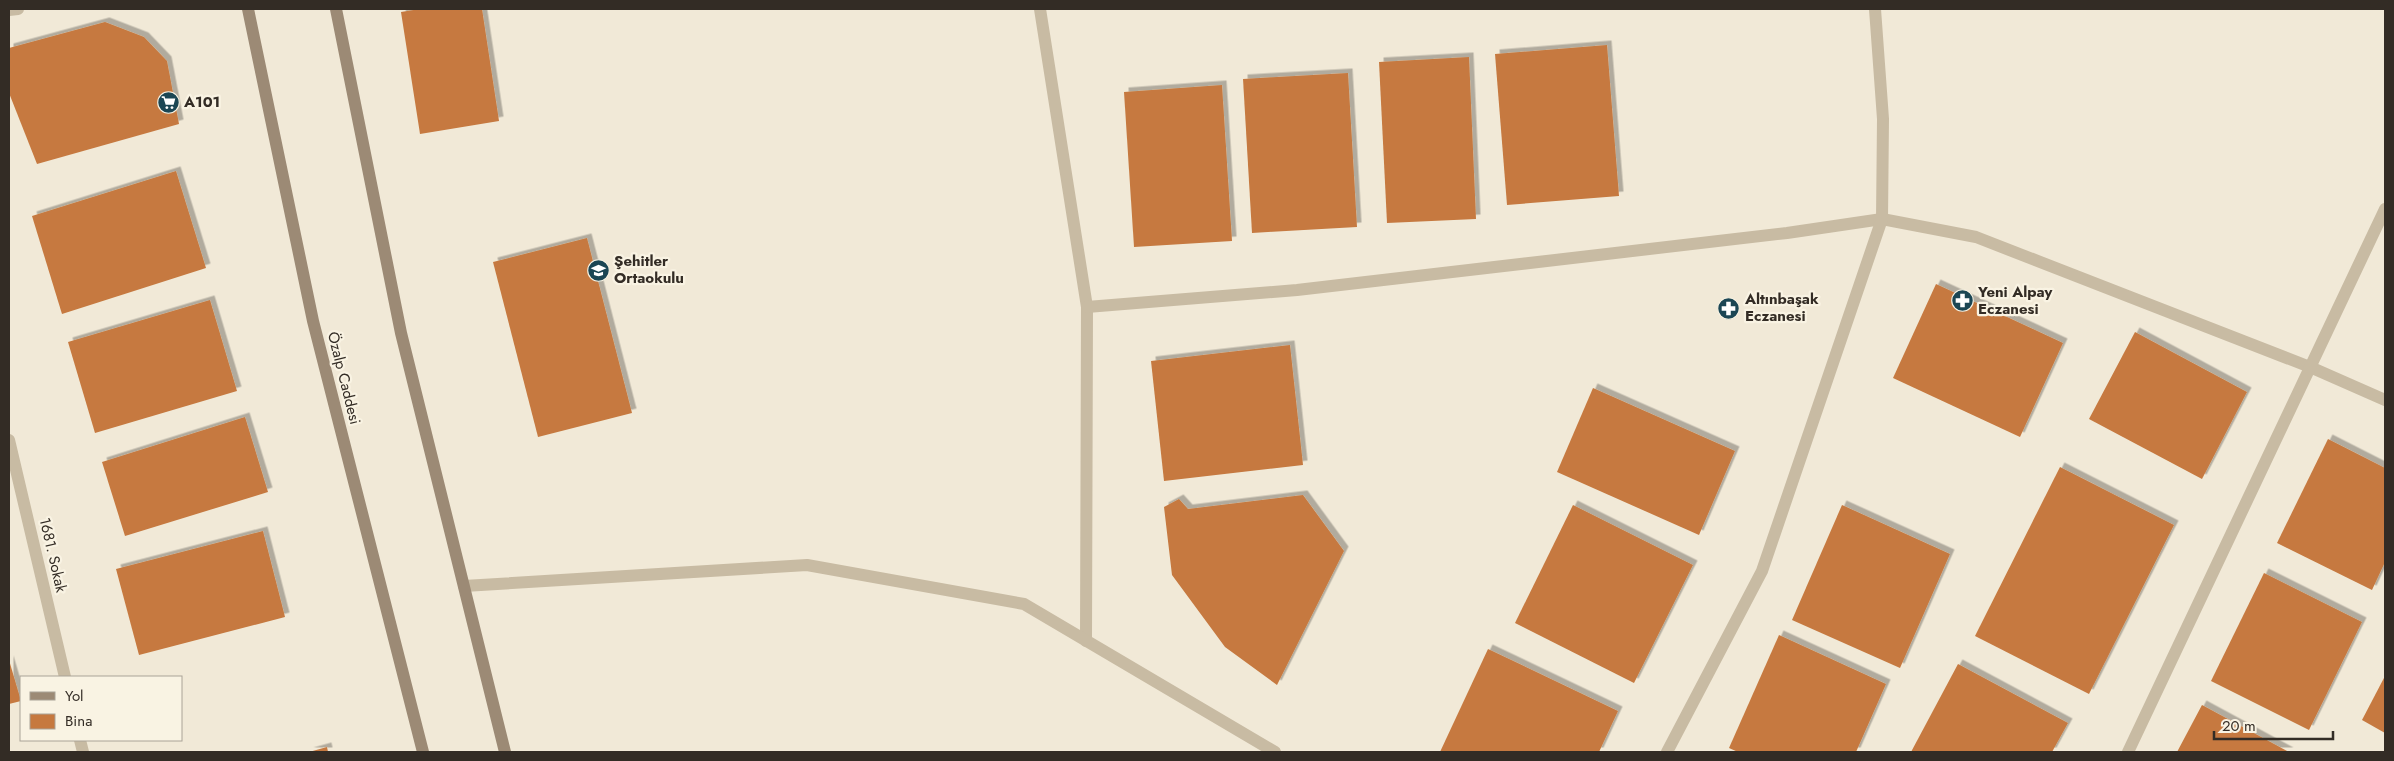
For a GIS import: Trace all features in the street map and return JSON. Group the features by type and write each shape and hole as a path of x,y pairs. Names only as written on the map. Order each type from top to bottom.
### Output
{"main road":[{"name":"Özalp Caddesi","path":"248,9 313,321 423,752"},
{"path":"336,9 401,333 505,752"}],"street":[{"path":"9,10 18,9"},
{"path":"1040,9 1088,307 1086,641"},
{"path":"1667,752 1762,571 1882,219 1883,118 1875,9"},
{"path":"2128,752 2385,209"},
{"path":"1088,307 1297,290 1787,233 1882,219 1976,236 2310,367 2385,400"},
{"name":"1681. Sokak","path":"9,440 65,676"},
{"path":"464,586 807,565 1024,604 1275,752"}],"building":[{"path":"420,9 482,9 499,121 420,134 401,12"},
{"path":"105,22 144,37 167,61 179,124 37,164 9,93 9,48"},
{"path":"1607,45 1619,196 1507,205 1495,54"},
{"path":"1469,57 1476,219 1387,223 1379,62"},
{"path":"1348,73 1357,227 1252,233 1243,79"},
{"path":"1222,85 1232,241 1134,247 1124,92"},
{"path":"176,171 206,268 62,314 32,216"},
{"path":"587,238 632,413 538,437 493,262"},
{"path":"1936,284 2063,343 2020,437 1893,378"},
{"path":"210,300 237,391 95,433 68,342"},
{"path":"2135,332 2247,392 2202,479 2089,419"},
{"path":"1290,345 1303,465 1164,481 1151,361"},
{"path":"1593,388 1735,451 1699,535 1557,472"},
{"path":"245,417 268,492 125,536 102,462"},
{"path":"2328,439 2385,468 2385,562 2372,590 2277,543"},
{"path":"2060,467 2174,525 2089,694 1975,636"},
{"path":"1303,495 1344,551 1277,685 1225,647 1172,575 1164,507 1179,499 1188,509"},
{"path":"1573,505 1693,565 1634,683 1515,623"},
{"path":"1842,505 1950,554 1900,668 1792,620"},
{"path":"263,531 285,617 139,655 116,569"},
{"path":"2264,573 2362,622 2309,730 2211,681"},
{"path":"1779,635 1886,684 1856,752 1738,752 1729,748"},
{"path":"1488,649 1618,711 1599,752 1440,752"},
{"path":"9,660 20,701 9,704"},
{"path":"1958,664 2068,723 2052,752 1911,752"},
{"path":"2385,676 2385,733 2362,720"},
{"path":"2202,705 2289,752 2177,752"},
{"path":"327,747 328,752 309,752"}],"place":[{"name":"A101","path":"168,102"},
{"name":"Şehitler Ortaokulu","path":"598,270"},
{"name":"Yeni Alpay Eczanesi","path":"1962,301"},
{"name":"Altınbaşak Eczanesi","path":"1729,308"}]}
